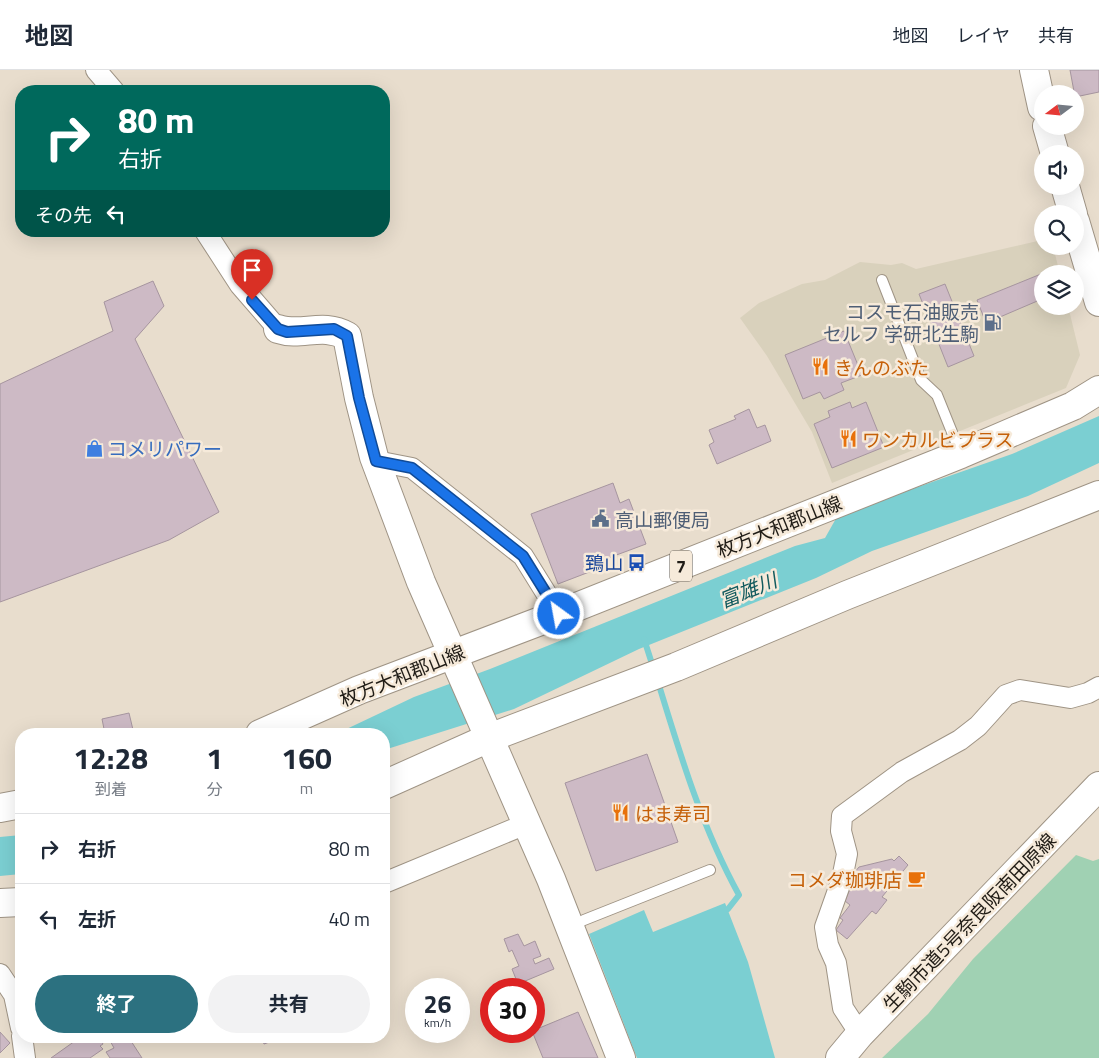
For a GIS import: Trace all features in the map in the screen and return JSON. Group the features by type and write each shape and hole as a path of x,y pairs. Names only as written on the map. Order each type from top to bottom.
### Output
{"main road":[{"path":"1034,70 1037,85"},
{"path":"1084,251 1099,302"},
{"path":"278,329 287,332 334,329 347,336 359,398 376,461 421,582 551,879 621,1058"},
{"name":"枚方大和郡山線","path":"274,728 359,690 559,614 961,454 1073,406 1099,390"},
{"path":"390,782 489,738 676,667 847,595 1099,495"},
{"name":"生駒市道5号奈良阪南田原線","path":"840,1058 860,1034 1099,786"},
{"path":"0,808 15,805"},
{"path":"0,903 15,902"}],"street":[{"path":"96,70 109,85"},
{"path":"209,237 240,285 278,329"},
{"path":"376,461 412,468 523,556 559,614"},
{"path":"860,1034 843,1008 836,963 828,945 825,927 842,879 847,854 841,831 842,816 902,772 960,740 978,726 1006,696 1020,690 1070,698 1094,690"},
{"path":"390,881 526,824"},
{"path":"0,974 15,992"},
{"path":"23,1043 25,1058"}],"lane":[{"path":"882,280 921,380 938,395 961,454"},
{"path":"569,928 584,920 710,870"}],"shaded area":[{"path":"1034,242 1034,255 1055,255 1058,265 1034,265 1034,315 1070,315 1080,355 1066,388 832,483 812,432 767,356 740,318 759,303 802,284 825,280 860,262 891,265 902,263 916,269"}],"green space":[{"path":"1076,855 1093,861 1099,859 1099,1058 882,1058 928,1014 973,959"}],"water":[{"name":"富雄川","path":"1099,416 1099,463 1028,496 872,551 816,578 639,649 514,709 390,748 390,728 349,728 414,697 490,669 795,546 825,538 838,515 1012,454"},
{"path":"15,836 15,875 0,876 0,837"},
{"path":"725,903 748,962 775,1058 637,1058 589,934 644,910 653,932"}],"building":[{"path":"1070,70 1099,70 1099,92 1084,95 1084,85 1073,85"},
{"path":"1034,277 1034,302 986,323 977,300"},
{"name":"コメリパワー","path":"153,281 164,306 135,339 219,512 169,540 0,602 0,384 113,331 104,302"},
{"path":"945,284 974,356 948,367 919,294"},
{"path":"844,331 862,375 841,383 844,390 824,399 820,392 803,399 785,355"},
{"path":"850,402 852,408 866,402 884,447 832,468 814,424 830,417 828,411"},
{"path":"749,409 757,428 765,425 771,441 717,464 709,445 714,442 709,430 736,419 734,416"},
{"path":"613,483 620,503 629,499 646,544 595,563 597,569 558,584 531,514"},
{"path":"129,713 133,728 104,728 102,719"},
{"name":"はま寿司","path":"647,754 678,842 596,871 565,783"},
{"path":"899,856 908,865 882,897 887,900 876,914 872,911 847,939 836,930 843,920 840,918 850,905 845,901 857,876 854,873 859,867 892,859 894,861"},
{"path":"518,934 524,946 535,941 541,956 533,959 535,964 549,958 554,969 532,978 516,978 512,969 519,966 512,950 509,952 504,939"},
{"path":"578,1012 598,1058 543,1058 537,1043 545,1043 545,1026"},
{"path":"0,1032 10,1043 0,1053"},
{"path":"72,1043 103,1044 100,1046 103,1049 90,1058 51,1058"},
{"path":"111,1043 132,1043 142,1058 110,1058 106,1052 114,1048"}],"waterway":[{"path":"644,639 654,670"},
{"path":"658,682 703,817 739,895 728,909"}],"place":[{"name":"コスモ石油販売 セルフ 学研北生駒","path":"993,322"},
{"name":"きんのぶた","path":"820,367"},
{"name":"ワンカルビプラス","path":"848,439"},
{"name":"コメリパワー","path":"94,448"},
{"name":"高山郵便局","path":"601,519"},
{"name":"鵄山","path":"637,562"},
{"name":"はま寿司","path":"621,813"},
{"name":"コメダ珈琲店","path":"916,879"}],"route":[{"path":"252,300 278,329 287,332 334,329 347,336 359,398 376,461 412,468 523,556 559,614"}]}
